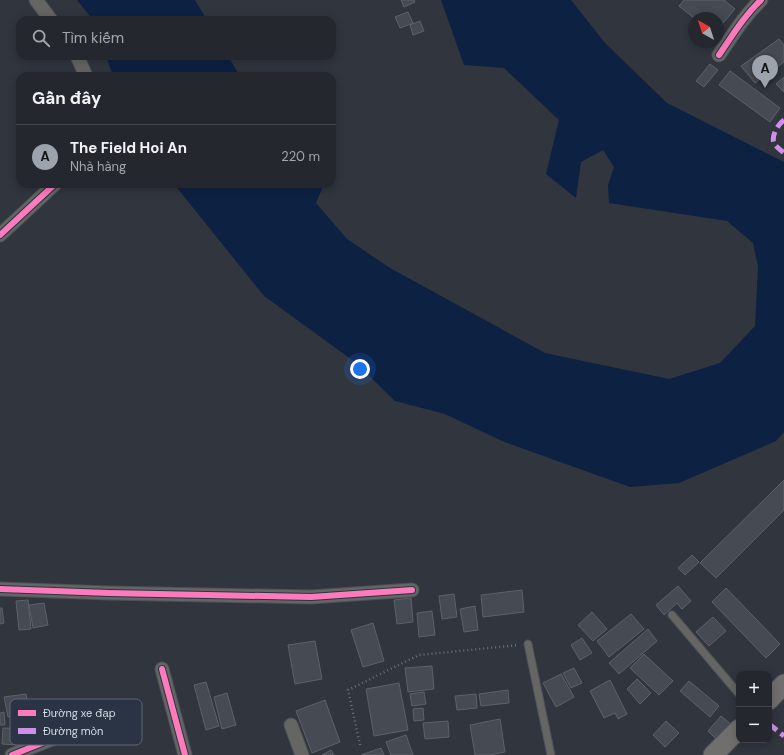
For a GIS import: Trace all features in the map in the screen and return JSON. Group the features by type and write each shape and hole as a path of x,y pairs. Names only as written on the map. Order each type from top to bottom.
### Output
{"street":[{"path":"36,0 48,16"},
{"path":"719,55 743,20 761,0"},
{"path":"79,60 84,72"},
{"path":"0,235 51,188"},
{"path":"0,589 117,594 303,596 412,590"},
{"path":"162,669 185,755"},
{"path":"772,697 784,684"},
{"path":"292,725 302,755"},
{"path":"713,755 736,733"},
{"path":"12,755 37,745"}],"lane":[{"path":"672,615 736,690"},
{"path":"528,644 551,755"}],"path":[{"path":"360,745 348,690 419,656 528,644"}],"water":[{"path":"77,0 195,0 205,16 90,16"},
{"path":"441,0 571,0 605,43 667,103 784,162 784,432 776,441 679,483 630,487 502,441 445,414 395,401 355,362 264,296 177,188 322,188 316,203 347,239 390,268 545,353 669,379 720,363 755,326 758,266 753,243 727,221 609,203 608,185 614,167 603,150 581,162 576,198 546,174 559,120 504,68 464,65"},
{"path":"107,60 230,60 238,72 112,72"}],"building":[{"path":"401,0 414,0 415,2 404,7"},
{"path":"684,0 724,0 735,9 724,22 724,12 688,13 679,6"},
{"path":"408,12 413,23 400,28 395,17"},
{"path":"420,21 424,31 413,35 410,25"},
{"path":"779,39 784,45 784,62 755,83 741,66"},
{"path":"710,64 718,70 704,87 696,81"},
{"path":"730,71 780,108 770,122 719,85"},
{"path":"784,77 784,92 776,84"},
{"path":"784,480 784,510 716,578 700,563"},
{"path":"692,555 699,562 685,575 678,568"},
{"path":"678,586 691,601 682,609 677,603 664,615 656,605"},
{"path":"726,588 780,644 766,658 712,602"},
{"path":"522,590 524,612 483,617 481,595"},
{"path":"454,594 457,617 442,619 439,596"},
{"path":"411,598 413,622 397,624 394,600"},
{"path":"28,600 31,629 19,630 16,601"},
{"path":"44,603 48,625 33,628 29,605"},
{"path":"475,606 478,630 464,632 460,609"},
{"path":"0,608 2,608 4,623 0,624"},
{"path":"432,611 435,635 419,637 417,613"},
{"path":"592,612 607,629 593,641 578,625"},
{"path":"631,614 644,629 609,657 597,641"},
{"path":"713,617 726,631 709,646 696,632"},
{"path":"373,623 384,661 363,667 351,630"},
{"path":"648,629 657,641 619,674 609,663"},
{"path":"582,638 592,653 580,660 571,645"},
{"path":"315,641 322,679 295,684 288,645"},
{"path":"644,654 673,681 659,695 630,668"},
{"path":"432,666 434,689 408,692 405,668"},
{"path":"574,668 582,683 571,688 563,673"},
{"path":"561,674 574,697 556,707 543,683"},
{"path":"637,679 651,693 640,704 627,689"},
{"path":"610,680 627,714 618,719 615,713 604,718 590,691"},
{"path":"689,681 719,706 710,717 680,691"},
{"path":"206,682 219,726 206,730 194,685"},
{"path":"399,683 408,730 374,736 366,689"},
{"path":"508,690 509,703 481,706 479,694"},
{"path":"424,692 426,704 412,706 410,694"},
{"path":"227,693 236,725 222,729 214,697"},
{"path":"26,694 27,699 10,699 10,717 8,717 4,697"},
{"path":"476,694 477,708 457,710 455,696"},
{"path":"325,700 340,742 312,753 296,711"},
{"path":"423,708 424,720 414,721 413,709"},
{"path":"4,712 5,725 0,725 0,713"},
{"path":"721,716 732,725 718,741 708,731"},
{"path":"500,719 505,752 490,755 475,755 470,725"},
{"path":"448,721 449,737 425,739 423,723"},
{"path":"666,721 679,733 665,747 653,735"},
{"path":"3,728 10,728 10,745 2,744"},
{"path":"406,735 413,755 391,755 386,742"},
{"path":"381,748 384,755 361,755"},
{"path":"331,750 334,755 322,755"}],"marked path":[{"path":"784,120 779,124 773,137 776,146 784,153"},
{"path":"772,726 784,736"}],"cycle path":[{"path":"719,55 744,19 761,0"},
{"path":"0,235 51,188"},
{"path":"0,589 311,597 412,590"},
{"path":"162,669 185,755"},
{"path":"12,755 37,745"}],"place":[{"name":"The Field Hoi An","path":"765,88"}]}
